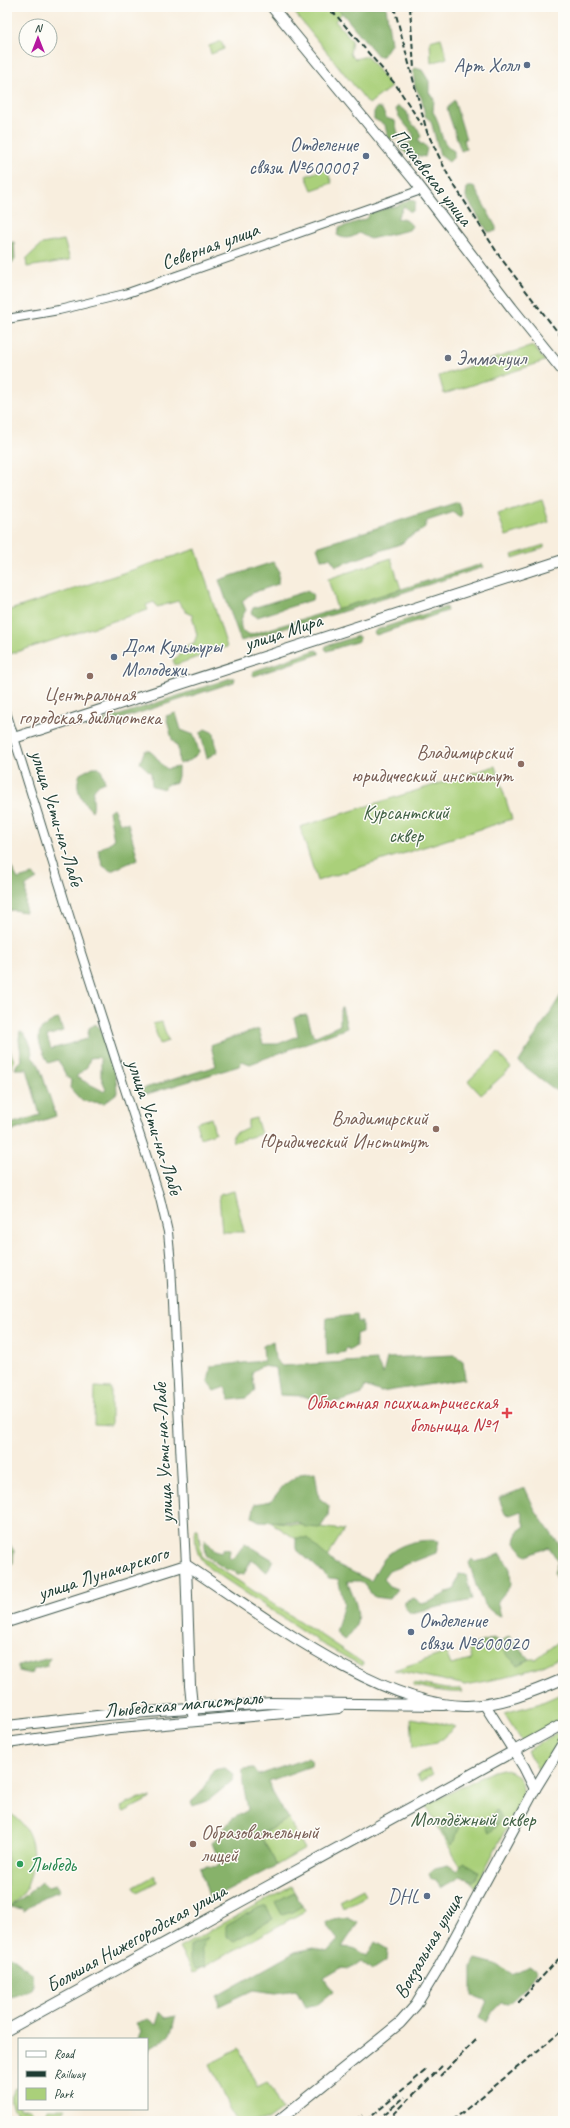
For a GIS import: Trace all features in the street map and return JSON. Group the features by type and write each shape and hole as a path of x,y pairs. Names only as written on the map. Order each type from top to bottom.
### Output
{"main road":[{"name":"Почаевская улица","path":"272,7 421,190 512,308 563,371"},
{"name":"улица Мира","path":"9,740 563,560"},
{"name":"улица Луначарского","path":"7,1622 186,1565"},
{"path":"186,1565 321,1653 381,1684 444,1705 485,1704 528,1694 563,1679"},
{"name":"улица Усти-на-Лабе","path":"186,1565 192,1708 194,1721"},
{"name":"Лыбедская магистраль","path":"7,1726 192,1708 271,1703 444,1705"},
{"name":"Лыбедская магистраль","path":"7,1743 109,1729 314,1711 363,1704"},
{"path":"485,1704 535,1789"},
{"name":"Большая Нижегородская улица","path":"7,2030 563,1724"},
{"name":"Вокзальная улица","path":"278,2121 408,2014 439,1967 535,1789 563,1743"}],"street":[{"name":"Северная улица","path":"7,319 59,310 125,294 421,190"},
{"name":"улица Усти-на-Лабе","path":"7,715 9,740 160,1198 168,1232 172,1264 186,1565"}],"green space":[{"path":"290,7 335,7 342,13 335,21 352,40 350,54 355,59 367,56 391,87 369,104"},
{"path":"335,7 386,7 391,44 383,56 378,56 342,13"},
{"path":"441,38 447,58 431,63 430,41"},
{"path":"221,41 224,49 211,54 209,46"},
{"path":"415,68 422,70 429,81 429,93 434,99 433,112 445,143 454,151 454,157 449,162 440,155 431,121 425,116 422,99 415,87 413,70"},
{"path":"454,100 466,139 464,139 466,149 461,151 447,109"},
{"path":"398,106 407,112 410,122 418,129 421,137 418,139 420,144 424,144 427,148 425,157 416,155 419,165 399,147 404,141 410,145 411,138 414,136 397,113 396,109"},
{"path":"377,107 382,109 386,118 395,121 399,138 388,139 385,125 374,119 374,112"},
{"path":"326,168 332,183 312,190 306,176"},
{"path":"467,187 474,187 496,227 496,231 488,232 466,197"},
{"path":"410,199 416,202 413,211 409,211 404,206 397,218 409,222 412,226 409,230 370,239 359,233 348,238 343,238 337,235 339,228 368,218 369,213 399,205"},
{"path":"64,240 70,260 27,267 26,259 42,244"},
{"path":"14,242 15,260 7,267 7,243"},
{"path":"533,346 545,361 444,394 439,376"},
{"path":"542,500 549,522 506,536 498,514"},
{"path":"458,502 462,513 460,518 454,512 427,521 424,529 407,538 403,543 336,566 330,558 321,559 317,547"},
{"path":"544,545 544,548 513,558 512,555"},
{"path":"196,549 227,647 175,665 173,660 179,656 181,648 194,643 197,635 192,615 187,613 178,601 157,607 154,602 146,605 148,610 7,655 7,611"},
{"path":"391,558 401,589 337,609 328,579"},
{"path":"273,562 279,571 278,584 252,593 242,601 246,610 241,620 241,628 242,631 249,635 482,564 484,567 338,613 241,641 219,580"},
{"path":"307,591 313,595 312,600 257,617 251,613 253,608"},
{"path":"446,607 447,611 376,635 374,633 376,630"},
{"path":"358,636 360,638 359,641 327,651 325,649 326,646"},
{"path":"316,650 319,654 254,676 252,673 254,671"},
{"path":"231,678 235,678 234,682 99,726 96,725 99,722"},
{"path":"176,713 181,730 194,735 199,752 191,760 179,764 178,748 172,739 166,716"},
{"path":"205,729 214,733 217,752 207,758 201,735 201,732"},
{"path":"147,750 150,751 167,769 178,767 176,783 167,784 164,789 152,786 151,773 140,763 144,752"},
{"name":"Курсантский сквер","path":"495,766 512,819 317,881 300,827"},
{"path":"93,767 98,767 102,772 105,782 93,791 92,811 82,799 78,789 78,779 80,774"},
{"path":"113,808 120,823 128,823 138,859 111,871 103,866 98,850 114,840 109,811"},
{"path":"7,849 11,867 18,879 32,875 37,879 26,886 25,912 13,910 7,911"},
{"path":"563,992 563,1096 519,1062"},
{"path":"342,1007 347,1028 250,1064 242,1061 239,1066 147,1094 142,1092 142,1089 216,1066 211,1045 215,1043 259,1029 263,1044 278,1044 298,1036 294,1018 307,1015 313,1035 316,1036 340,1025 340,1014"},
{"path":"59,1019 63,1031 47,1036 51,1049 87,1039 89,1028 96,1024 100,1031 111,1057 117,1085 117,1093 104,1103 82,1101 70,1088 71,1080 67,1077 58,1060 48,1063 41,1048 39,1034 45,1026 52,1021","holes":["98,1057 101,1060 101,1077 106,1089 103,1091 76,1077 87,1067 90,1058"]},
{"path":"162,1022 168,1041 160,1044 153,1024"},
{"path":"20,1031 28,1039 31,1046 32,1057 39,1065 56,1116 12,1131 10,1124 40,1115 27,1069 15,1069 17,1064 22,1060 19,1040"},
{"path":"7,1042 14,1061 12,1067 7,1068"},
{"path":"498,1053 511,1068 481,1095 468,1081"},
{"path":"211,1118 215,1133 200,1138 196,1123"},
{"path":"256,1118 261,1134 233,1142 232,1135 248,1127 248,1120"},
{"path":"234,1191 244,1232 222,1232 219,1195"},
{"path":"357,1315 358,1322 362,1322 362,1332 356,1334 356,1346 349,1351 348,1348 346,1348 345,1352 327,1355 327,1318"},
{"path":"273,1341 275,1359 282,1366 376,1360 383,1374 387,1358 454,1355 463,1361 465,1379 381,1392 365,1386 362,1394 342,1401 322,1402 303,1396 280,1395 276,1368 262,1366 252,1372 255,1391 246,1398 230,1400 225,1387 214,1391 208,1383 211,1366 264,1361 263,1346"},
{"path":"95,1387 111,1388 111,1425 94,1424"},
{"path":"315,1472 319,1498 329,1506 328,1516 320,1528 306,1527 296,1522 259,1521 252,1517 255,1504 271,1501 284,1485 300,1474"},
{"path":"525,1488 536,1512 563,1550 563,1584 560,1585 554,1573 558,1561 549,1547 526,1556 515,1543 517,1532 525,1526 521,1511 510,1515 505,1514 499,1498"},
{"path":"269,1521 344,1530 326,1559"},
{"path":"195,1529 198,1529 202,1557 363,1663 362,1666 322,1644 210,1569 201,1560 197,1551"},
{"path":"204,1538 215,1551 221,1553 224,1549 230,1550 229,1557 231,1559 235,1557 245,1543 273,1560 267,1572 263,1570 256,1562 251,1560 244,1574 237,1575 235,1571 227,1570 206,1556"},
{"path":"296,1538 307,1538 334,1563 371,1581 382,1561 395,1549 417,1541 439,1541 436,1553 389,1571 383,1579 389,1586 397,1589 389,1599 374,1597 361,1581 347,1581 354,1597 358,1612 355,1626 344,1640 336,1633 344,1603 338,1579 329,1578 296,1549"},
{"path":"7,1540 14,1551 13,1563 7,1568"},
{"path":"501,1554 510,1569 511,1585 497,1602 501,1616 494,1613 483,1602 476,1587 469,1563 472,1559 475,1562"},
{"path":"459,1574 466,1575 472,1600 410,1613 405,1607 405,1602 414,1598 422,1604 455,1589"},
{"path":"509,1636 529,1659 517,1665 498,1646 473,1648 472,1645 493,1638 501,1642"},
{"path":"563,1638 563,1656 540,1667 506,1677 466,1685 394,1670 446,1653 451,1665 471,1660 468,1647 472,1645 473,1648 498,1646 517,1665 529,1659 536,1659"},
{"path":"50,1658 47,1666 33,1670 31,1674 18,1671 18,1666"},
{"path":"414,1683 446,1689 460,1689 462,1692 437,1690 413,1685"},
{"path":"563,1693 563,1718 523,1743 504,1713 538,1704"},
{"path":"411,1718 455,1727 437,1743 413,1747"},
{"path":"563,1729 563,1738 539,1771 527,1751"},
{"path":"308,1758 312,1761 311,1766 269,1781 270,1788 288,1819 260,1835 277,1865 210,1900 200,1868 207,1866 217,1867 220,1863 212,1843 232,1819 248,1810 243,1785 243,1769 254,1768 259,1775"},
{"path":"225,1768 233,1774 232,1781 209,1800 193,1806 191,1802 205,1788 213,1770"},
{"path":"430,1769 433,1774 420,1782 417,1775"},
{"name":"Молодёжный сквер","path":"502,1769 513,1772 519,1778 523,1786 523,1796 475,1888 454,1856 426,1805 493,1771"},
{"path":"140,1798 151,1798 124,1812 121,1807"},
{"path":"496,1810 501,1816 496,1827 489,1833 485,1827"},
{"name":"Лыбедь","path":"7,1812 23,1825 29,1834 33,1855 27,1886 16,1901 7,1909"},
{"path":"288,1819 305,1849 277,1865 260,1835"},
{"path":"452,1823 459,1826 455,1841 451,1845 441,1829"},
{"path":"463,1862 479,1872 473,1881 460,1876 441,1888 436,1881 431,1879 429,1873 435,1868 448,1865 457,1871"},
{"path":"154,1876 157,1882 137,1892 134,1887"},
{"path":"41,1882 48,1887 56,1885 60,1891 43,1897 24,1911 22,1909 11,1907 12,1905"},
{"path":"291,1886 305,1911 193,1973 179,1948"},
{"path":"363,1889 366,1896 343,1908 340,1901"},
{"path":"294,1892 302,1906 292,1912 282,1915 275,1902"},
{"path":"260,1907 266,1907 273,1919 234,1941 226,1936 226,1926"},
{"path":"348,1918 358,1923 342,1947 353,1948 367,1956 375,1942 387,1949 386,1961 372,1970 361,1961 350,1969 341,1968 324,1978 333,1992 318,2004 305,2007 296,1990 276,1993 253,1990 219,2006 217,1996 295,1952 314,1948 327,1952 338,1940 328,1927 327,1921"},
{"path":"208,1937 202,1948 206,1967 195,1969 190,1961 190,1945"},
{"path":"7,1954 32,1973 33,1985 30,1991 7,1998"},
{"path":"476,1959 495,1964 512,1975 529,1967 537,1971 525,1988 508,2004 501,2003 493,2011 487,2022 480,2017 487,2001 472,1995 472,1966"},
{"path":"160,2012 166,2018 176,2016 173,2028 169,2035 165,2040 150,2048 148,2053 148,2038 138,2038 141,2032 136,2023 148,2019 156,2025"},
{"path":"239,2049 257,2087 267,2082 282,2110 267,2121 236,2121 210,2064"},
{"path":"15,2088 18,2089 18,2110 32,2110 37,2117 46,2113 48,2110 64,2110 47,2121 24,2121 17,2114 13,2106 13,2092"}],"railway":[{"path":"323,7 335,14 396,85 422,125"},
{"path":"394,7 427,132 449,177 500,257 563,339"},
{"path":"410,7 414,69"},
{"path":"518,2003 563,1954"},
{"path":"452,2121 563,2030"},
{"path":"440,2076 478,2038"},
{"path":"387,2121 442,2066"},
{"path":"366,2121 426,2070"},
{"path":"377,2120 405,2097"},
{"path":"355,2121 362,2115"}],"place":[{"name":"Арт Холл","path":"527,65"},
{"name":"Отделение связи №600007","path":"366,156"},
{"name":"Эммануил","path":"448,358"},
{"name":"Дом Культуры Молодежи","path":"114,657"},
{"name":"Центральная городская библиотека","path":"90,676"},
{"name":"Владимирский юридический институт","path":"521,764"},
{"name":"Владимирский Юридический Институт","path":"436,1129"},
{"name":"Областная психиатрическая больница №1","path":"507,1413"},
{"name":"Отделение связи №600020","path":"411,1632"},
{"name":"Образовательный лицей","path":"193,1844"},
{"name":"Лыбедь","path":"20,1864"},
{"name":"DHL","path":"427,1896"}]}
